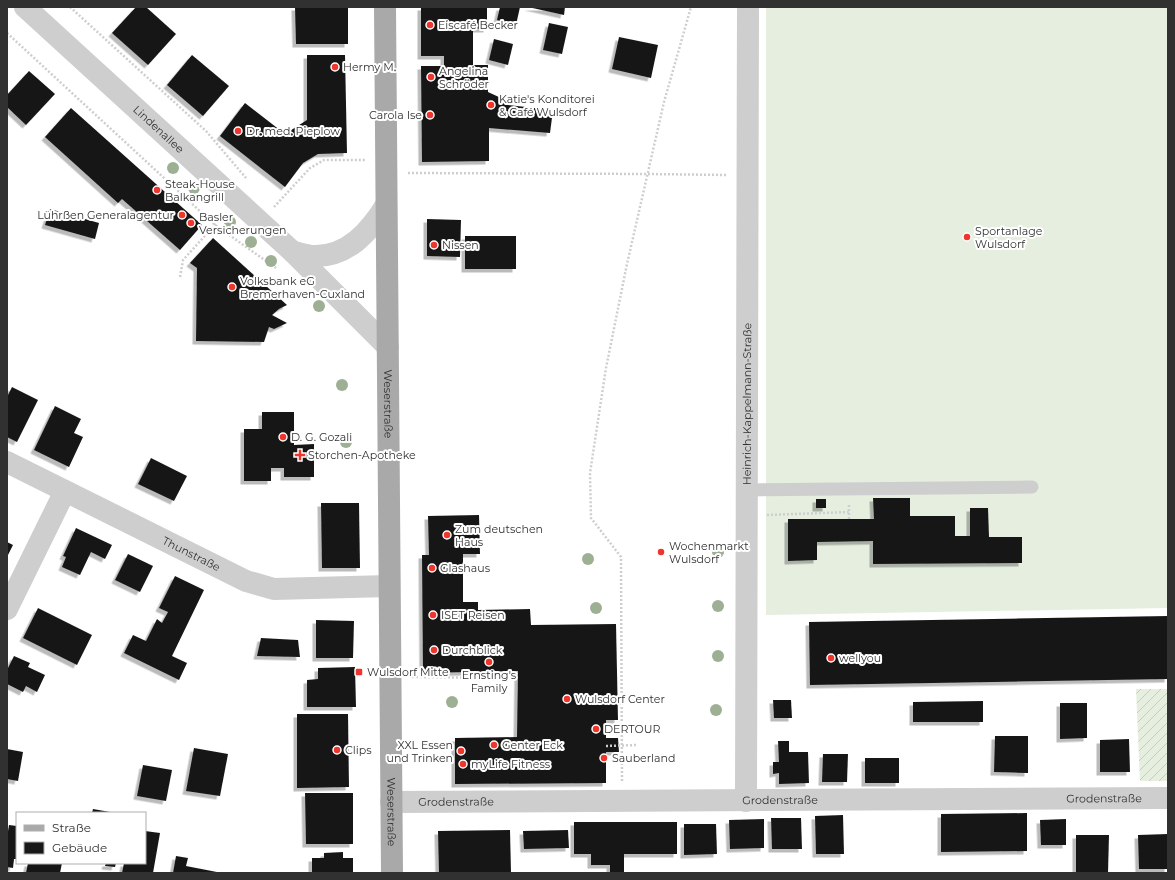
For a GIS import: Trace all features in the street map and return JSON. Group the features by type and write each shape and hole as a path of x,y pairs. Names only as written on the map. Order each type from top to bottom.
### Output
{"main road":[{"name":"Weserstraße","path":"385,7 392,873"}],"street":[{"name":"Lindenallee","path":"25,7 260,221 388,347"},
{"name":"Heinrich-Kappelmann-Straße","path":"746,800 748,7"},
{"path":"293,252 314,256 334,254 343,250 360,239 374,225 386,206"},
{"name":"Thunstraße","path":"7,462 246,580 274,589 390,586"},
{"path":"7,609 65,491"},
{"name":"Grodenstraße","path":"391,802 1168,798"}],"lane":[{"path":"746,490 1032,487"}],"path":[{"path":"70,7 206,131 247,179"},
{"path":"622,801 620,557 591,518 590,473 608,360 627,264 666,95 691,7"},
{"path":"7,33 215,225 280,270"},
{"path":"260,221 310,168 324,160 386,167 747,176"},
{"path":"180,277 182,260 237,200"},
{"path":"746,515 849,512"},
{"path":"390,677 517,678"},
{"path":"606,746 637,745"}],"green space":[{"name":"Sportanlage Wulsdorf","path":"766,7 1168,7 1168,608 766,615"},
{"path":"1136,689 1168,689 1168,781 1140,781"}],"building":[{"path":"136,7 146,7 176,34 148,65 112,33"},
{"path":"295,7 348,7 348,44 296,44"},
{"path":"421,7 487,7 487,29 473,29 473,65 488,65 488,92 501,98 508,105 553,110 550,133 489,128 489,161 422,162 421,66 444,66 444,56 421,56"},
{"path":"500,7 520,7 516,25 497,20"},
{"path":"528,7 565,7 564,15"},
{"path":"549,23 568,27 562,54 543,50"},
{"path":"619,37 658,45 651,78 612,69"},
{"path":"494,39 513,44 508,65 489,60"},
{"path":"192,55 229,86 203,116 167,85"},
{"path":"307,55 345,55 347,153 318,154 303,163 285,187 220,136 245,103 285,134 307,120"},
{"path":"29,71 55,94 26,125 7,107 7,95"},
{"path":"71,108 202,225 180,250 122,199 118,203 45,137"},
{"path":"50,209 99,223 95,239 45,225"},
{"path":"427,219 461,220 460,257 427,256"},
{"path":"465,236 516,236 516,269 465,269"},
{"name":"Volksbank eG Bremerhaven-Cuxland","path":"213,238 287,305 272,315 287,323 274,329 269,327 264,342 196,341 197,268 190,263"},
{"path":"12,387 38,400 17,442 7,437 7,397"},
{"path":"55,406 81,419 74,433 83,437 69,467 34,450"},
{"path":"262,412 294,412 294,445 314,444 314,477 284,477 284,468 271,468 271,481 244,481 244,429 262,429"},
{"path":"151,458 187,476 174,501 138,484"},
{"path":"873,498 910,498 910,516 955,516 955,536 970,536 970,508 988,508 989,537 1022,537 1022,563 873,564 873,541 817,542 817,560 788,561 788,519 874,519"},
{"path":"816,499 826,499 826,508 816,508"},
{"path":"321,503 359,503 360,568 322,568"},
{"path":"479,515 480,554 463,554 463,602 478,602 478,610 530,609 531,625 616,624 618,720 606,720 606,738 618,738 619,752 606,752 606,783 455,784 455,738 517,737 518,671 423,673 422,555 429,555 428,516"},
{"path":"76,528 112,545 105,559 91,552 80,575 62,567 66,557 63,556"},
{"path":"7,542 13,545 7,557"},
{"path":"128,554 153,566 140,592 115,580"},
{"path":"175,576 204,590 172,656 187,663 179,680 124,653 133,635 146,641 157,619 162,623 168,612 159,608"},
{"path":"38,608 92,635 77,665 23,638"},
{"path":"1168,616 1168,679 810,685 809,622"},
{"path":"316,620 354,621 353,658 316,658"},
{"path":"261,638 298,640 300,657 257,656"},
{"path":"14,656 30,663 28,667 45,675 37,692 26,686 23,692 7,684 7,670"},
{"path":"355,667 356,707 307,707 307,680 318,679 318,668"},
{"path":"773,700 791,700 792,718 774,718"},
{"path":"983,701 983,722 913,722 913,702"},
{"path":"1060,703 1087,703 1087,738 1060,739"},
{"path":"297,714 348,714 349,787 297,788"},
{"path":"995,736 1028,736 1028,773 994,772"},
{"path":"1129,739 1130,772 1100,772 1100,740"},
{"path":"778,741 789,741 789,752 808,752 809,783 779,784 779,773 773,774 773,762 779,762"},
{"path":"194,748 228,754 220,796 186,791"},
{"path":"7,749 23,752 18,781 7,779"},
{"path":"823,754 848,754 847,782 822,782"},
{"path":"865,758 899,758 899,783 865,783"},
{"path":"143,765 172,770 166,801 137,796"},
{"path":"305,793 353,793 353,844 306,844"},
{"path":"93,809 110,812 92,812"},
{"path":"1027,813 1027,851 941,852 941,814"},
{"path":"843,815 844,854 816,854 815,816"},
{"path":"771,818 801,818 802,849 772,849"},
{"path":"764,819 764,848 730,849 729,820"},
{"path":"1066,819 1066,845 1041,845 1040,820"},
{"path":"574,822 677,822 677,854 624,854 624,873 610,873 610,865 591,865 591,854 574,854"},
{"path":"684,824 716,824 717,854 684,855"},
{"path":"9,825 16,826 16,859 14,859 13,868 7,867 7,838"},
{"path":"510,830 511,873 439,873 438,831"},
{"path":"568,830 569,848 524,849 523,831"},
{"path":"146,831 160,833 153,873 122,873 124,864 146,864"},
{"path":"1168,834 1168,869 1139,869 1138,835"},
{"path":"1076,835 1109,835 1108,873 1076,873"},
{"path":"343,852 343,858 353,858 353,873 312,873 312,858 324,858 324,853"},
{"path":"176,856 188,858 186,866 222,873 173,873"},
{"path":"28,864 62,864 60,873 26,873"},
{"path":"106,864 116,864 115,867 105,866"}],"place":[{"name":"Eiscafé Becker","path":"430,25"},
{"name":"Hermy M.","path":"335,67"},
{"name":"Angelina Schröder","path":"431,77"},
{"name":"Katie's Konditorei & Café Wulsdorf","path":"491,105"},
{"name":"Carola Ise","path":"430,115"},
{"name":"Dr. med. Pieplow","path":"238,131"},
{"name":"Steak-House Balkangrill","path":"157,190"},
{"name":"Lührßen Generalagentur","path":"182,215"},
{"name":"Basler Versicherungen","path":"191,223"},
{"name":"Sportanlage Wulsdorf","path":"967,237"},
{"name":"Nissen","path":"434,245"},
{"name":"Volksbank eG Bremerhaven-Cuxland","path":"232,287"},
{"name":"D. G. Gozali","path":"283,437"},
{"name":"Storchen-Apotheke","path":"300,455"},
{"name":"Zum deutschen Haus","path":"447,535"},
{"name":"Wochenmarkt Wulsdorf","path":"661,552"},
{"name":"Glashaus","path":"432,568"},
{"name":"ISET Reisen","path":"433,615"},
{"name":"Durchblick","path":"434,650"},
{"name":"wellyou","path":"831,658"},
{"name":"Ernsting's Family","path":"489,662"},
{"name":"Wulsdorf Mitte","path":"359,672"},
{"name":"Wulsdorf Center","path":"567,699"},
{"name":"DERTOUR","path":"596,729"},
{"name":"Genter Eck","path":"494,745"},
{"name":"Clips","path":"337,750"},
{"name":"XXL Essen und Trinken","path":"461,751"},
{"name":"Sauberland","path":"604,758"},
{"name":"myLife Fitness","path":"463,764"}]}
